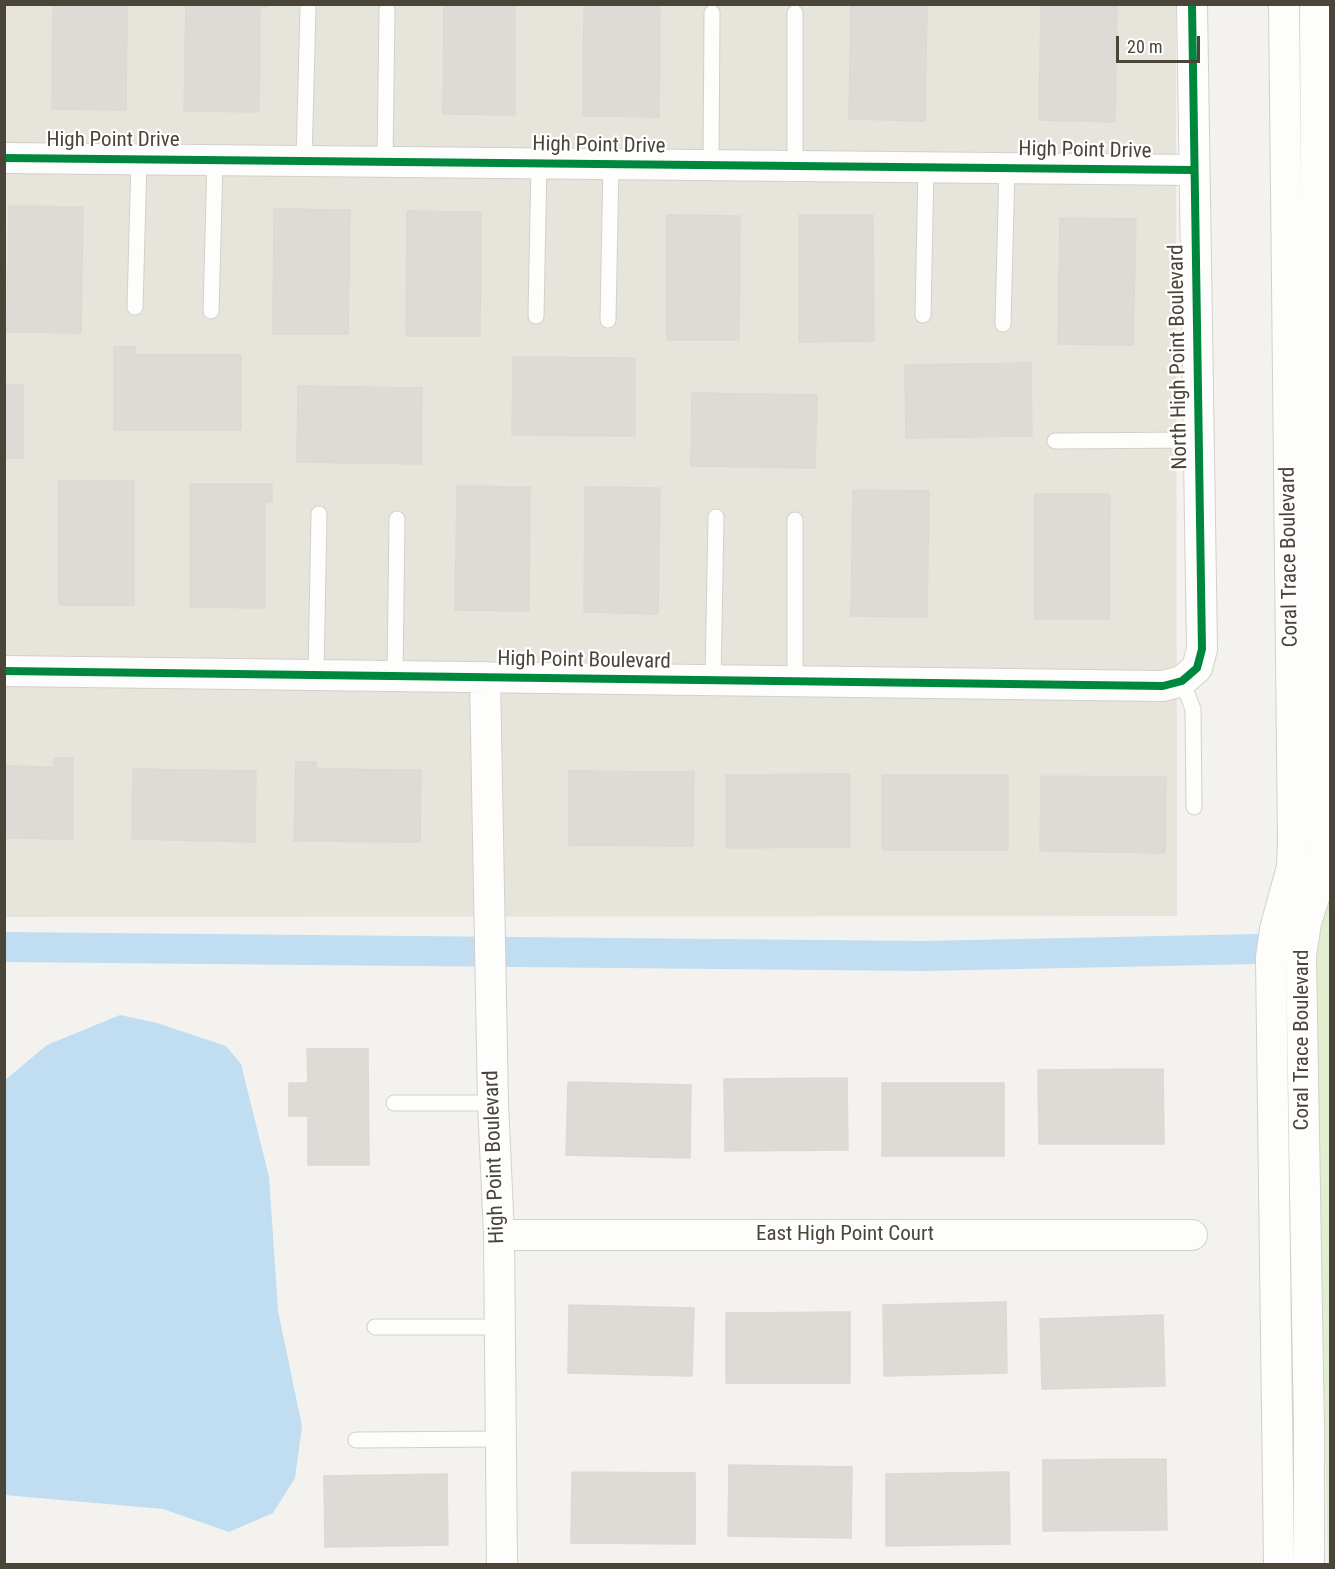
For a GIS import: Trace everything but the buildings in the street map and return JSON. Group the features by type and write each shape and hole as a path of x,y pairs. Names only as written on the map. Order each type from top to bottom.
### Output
{"street":[{"name":"North High Point Boulevard","path":"1173,683 1197,668 1202,649 1192,4"},
{"name":"Coral Trace Boulevard","path":"1279,1564 1277,1430 1287,1044 1306,923 1321,875 1323,847 1303,357 1284,4"},
{"name":"Coral Trace Boulevard","path":"1303,357 1315,4"},
{"name":"High Point Drive","path":"4,158 1193,170"},
{"name":"High Point Boulevard","path":"4,671 795,681 1173,683"},
{"name":"High Point Boulevard","path":"485,677 493,1102 499,1235 502,1564"},
{"name":"Coral Trace Boulevard","path":"1287,1044 1309,1430 1309,1564"},
{"name":"East High Point Court","path":"499,1235 1192,1235"}],"lane":[{"path":"304,161 308,8"},
{"path":"385,162 387,10"},
{"path":"711,165 712,13"},
{"path":"795,13 795,166"},
{"path":"135,307 139,160"},
{"path":"211,311 215,160"},
{"path":"536,316 539,163"},
{"path":"608,320 612,164"},
{"path":"923,315 926,167"},
{"path":"1003,324 1007,168"},
{"path":"1055,441 1198,440"},
{"path":"316,675 319,514"},
{"path":"713,680 716,517"},
{"path":"396,676 397,519"},
{"path":"795,520 795,681"},
{"path":"1173,683 1193,709 1194,807"},
{"path":"394,1102 493,1102"},
{"path":"375,1327 500,1327"},
{"path":"356,1440 501,1439"}],"shaded area":[{"path":"4,5 1176,5 1177,916 5,917"}],"green space":[{"path":"1328,898 1330,898 1330,1564 1328,1564 1314,945"}],"water":[{"path":"120,1015 157,1023 226,1046 241,1064 269,1177 278,1311 302,1426 295,1478 273,1513 229,1532 163,1509 5,1495 5,1080 47,1045"}],"waterway":[{"path":"4,947 923,956 1259,949"}],"cycle path":[{"path":"4,671 1163,686 1182,681 1197,668 1202,649 1192,4"},
{"path":"4,158 1193,170"}]}
